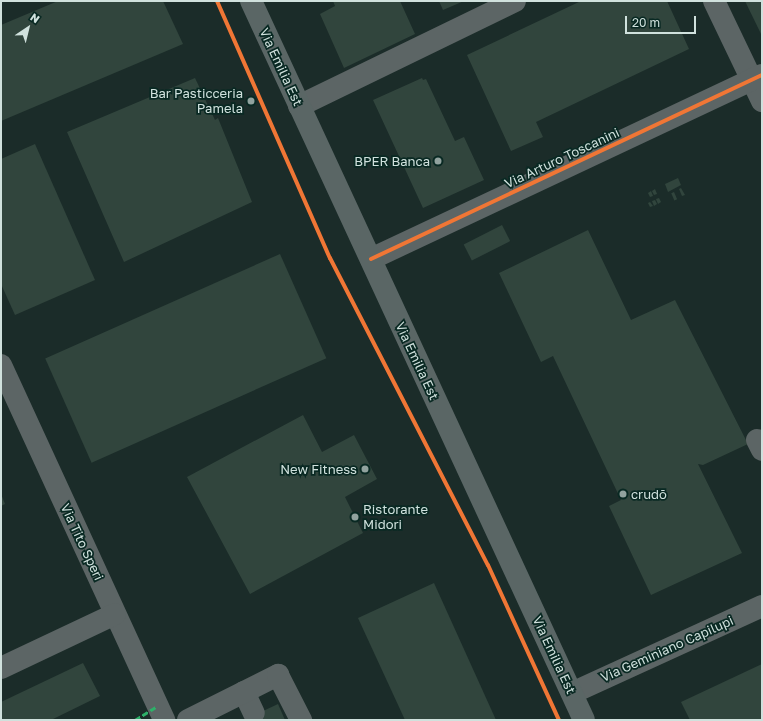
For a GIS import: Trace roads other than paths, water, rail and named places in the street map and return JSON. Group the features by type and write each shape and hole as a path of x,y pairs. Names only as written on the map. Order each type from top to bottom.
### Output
{"main road":[{"name":"Via Emilia Est","path":"251,1 584,720"}],"street":[{"path":"299,106 515,1"},
{"path":"714,1 757,78 762,101"},
{"name":"Via Arturo Toscanini","path":"371,259 757,78"},
{"name":"Via Tito Speri","path":"1,365 164,720"},
{"name":"Via Geminiano Capilupi","path":"572,693 762,606"},
{"path":"1,668 115,614"},
{"path":"188,720 217,712 244,692 278,675 301,720"},
{"path":"244,692 254,713"}],"place":[{"name":"Bar Pasticceria Pamela","path":"251,101"},
{"name":"BPER Banca","path":"438,161"},
{"name":"New Fitness","path":"365,469"},
{"name":"crudō","path":"623,494"},
{"name":"Ristorante Midori","path":"355,517"}]}
